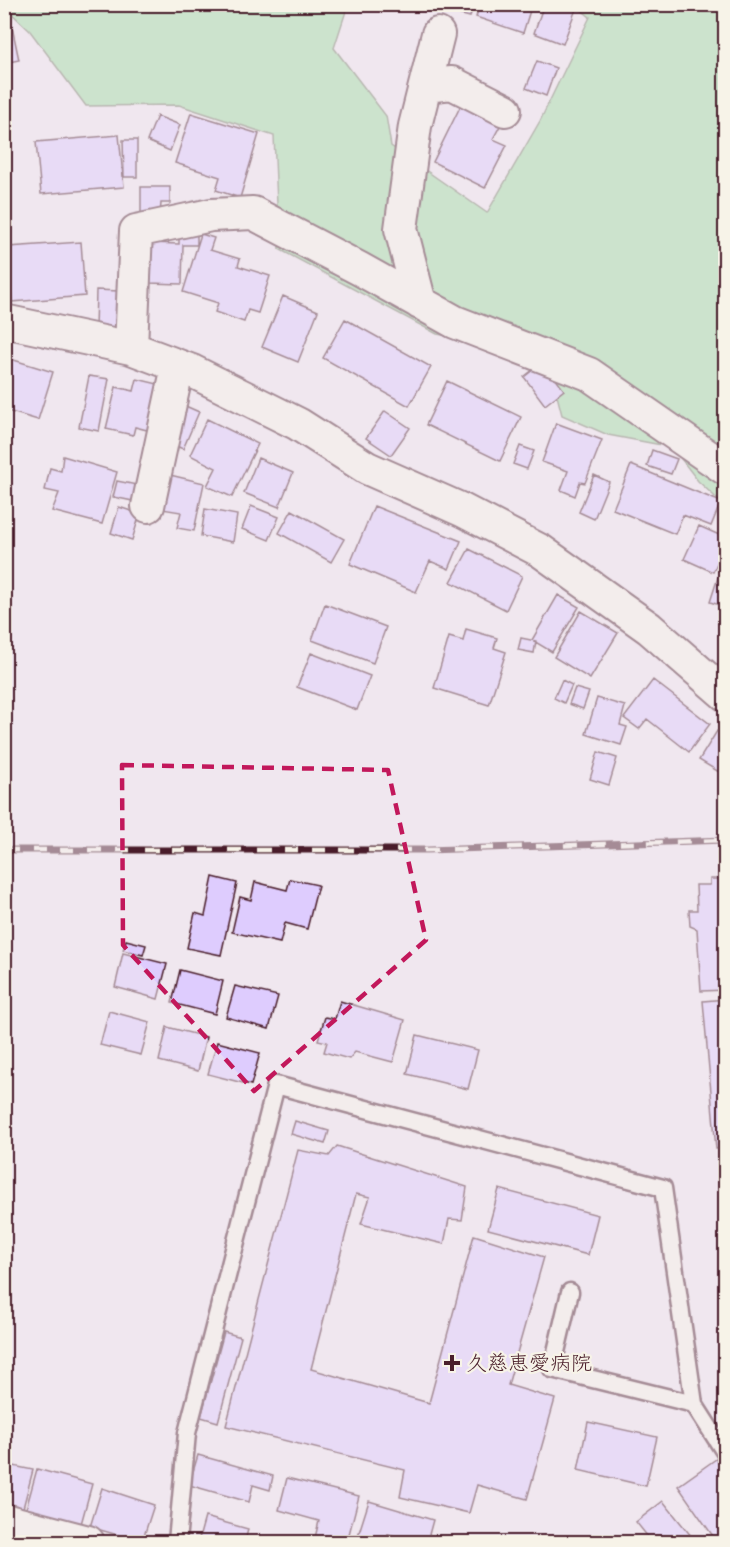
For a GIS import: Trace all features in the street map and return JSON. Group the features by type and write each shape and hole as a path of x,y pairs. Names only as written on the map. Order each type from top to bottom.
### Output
{"street":[{"path":"420,303 401,229 415,126 438,34"},
{"path":"425,86 452,83 505,110"},
{"path":"131,348 135,231 211,215 253,213 454,322 589,374 726,469"},
{"path":"4,321 131,348 178,366 298,424 367,468 462,510 541,551 649,628 726,695"},
{"path":"148,506 178,366"},
{"path":"4,1520 88,1542"}],"lane":[{"path":"177,1542 187,1433 276,1085 663,1188 694,1404 726,1454"},
{"path":"570,1292 552,1369 694,1404"}],"highlighted area":[{"path":"122,765 388,770 426,940 254,1091 123,945"}],"green space":[{"path":"4,5 348,5 334,48 386,116 391,146 487,213 540,121 590,17 575,5 725,5 725,506 698,481 672,447 608,435 562,415 546,353 437,334 279,249 274,136 179,105 86,106 30,31"}],"building":[{"path":"417,4 442,4 439,13"},
{"path":"456,4 473,4 470,17 454,13"},
{"path":"480,4 532,4 523,33 476,17"},
{"path":"544,4 564,4 576,9 563,44 534,33"},
{"path":"11,22 19,60 4,63 4,23"},
{"path":"537,61 556,68 546,96 526,88"},
{"path":"461,105 501,124 493,139 507,145 485,188 433,162"},
{"path":"191,113 259,134 240,198 216,190 220,177 175,163"},
{"path":"157,116 180,125 170,151 147,141"},
{"path":"119,135 124,187 41,194 36,142"},
{"path":"4,136 10,158 4,160"},
{"path":"123,140 137,140 137,177 124,177"},
{"path":"141,187 170,187 170,203 161,203 160,216 141,216"},
{"path":"179,227 197,227 197,245 183,245 182,284 148,283 150,243 179,244"},
{"path":"201,234 214,238 210,250 240,259 238,266 270,276 258,313 248,310 244,322 215,312 218,303 183,292"},
{"path":"81,242 85,296 12,302 8,247"},
{"path":"96,290 119,291 117,331 95,330"},
{"path":"283,296 318,311 298,362 262,347"},
{"path":"345,319 431,367 409,406 323,358"},
{"path":"4,357 53,372 38,420 4,410"},
{"path":"543,362 564,390 545,405 524,377"},
{"path":"89,376 109,379 99,431 79,427"},
{"path":"137,379 162,385 151,431 135,427 133,435 106,429 116,387 134,391"},
{"path":"447,381 521,417 500,461 426,425"},
{"path":"181,404 199,412 183,449 165,441"},
{"path":"385,411 410,428 391,455 366,438"},
{"path":"207,419 258,444 232,497 207,486 216,468 190,455"},
{"path":"556,423 602,440 585,483 580,482 575,496 561,490 568,471 542,462"},
{"path":"520,446 534,451 527,469 513,464"},
{"path":"652,450 677,459 671,474 647,466"},
{"path":"63,456 117,472 102,524 52,511 59,493 45,490 50,468 61,471"},
{"path":"258,458 293,473 279,507 244,493"},
{"path":"631,465 721,502 711,526 683,515 675,534 613,509"},
{"path":"170,475 204,483 194,531 177,528 181,512 162,509"},
{"path":"594,475 609,482 594,519 579,512"},
{"path":"117,481 137,485 133,501 113,497"},
{"path":"251,506 279,517 269,540 242,529"},
{"path":"374,506 461,541 449,569 430,561 416,592 350,564"},
{"path":"119,507 140,514 132,540 111,533"},
{"path":"205,509 237,515 233,542 201,536"},
{"path":"292,510 344,539 331,562 279,533"},
{"path":"699,526 726,538 726,544 713,572 684,559"},
{"path":"469,549 522,576 506,610 451,582"},
{"path":"722,565 726,566 726,607 710,602"},
{"path":"558,595 579,607 552,652 532,640"},
{"path":"325,604 386,627 373,663 312,640"},
{"path":"581,611 618,633 590,679 554,657"},
{"path":"466,629 497,638 494,648 506,652 489,705 434,688 449,637 463,641"},
{"path":"521,638 536,641 534,653 518,650"},
{"path":"311,653 370,676 357,710 297,687"},
{"path":"562,680 572,685 564,703 554,698"},
{"path":"653,680 710,724 689,752 647,719 639,729 624,718"},
{"path":"575,688 589,692 583,709 569,704"},
{"path":"597,698 625,706 620,725 627,727 621,745 586,734"},
{"path":"717,731 726,737 726,761 719,772 699,760"},
{"path":"598,752 617,758 609,785 590,779"},
{"path":"213,877 237,883 221,955 187,948 195,913 205,916"},
{"path":"290,879 318,885 307,929 285,923 280,943 232,932 240,897 251,900 255,882 287,890"},
{"path":"710,879 726,879 726,990 701,991 697,929 690,926 689,910 697,910 696,885 710,885"},
{"path":"126,940 146,945 143,955 123,950"},
{"path":"123,953 167,964 158,999 115,987"},
{"path":"180,970 223,981 215,1014 172,1003"},
{"path":"235,986 278,996 269,1029 226,1017"},
{"path":"726,999 726,1148 716,1149 703,1001"},
{"path":"340,1001 405,1020 393,1062 355,1052 349,1059 324,1052 327,1042 318,1040 325,1017 335,1019"},
{"path":"109,1011 150,1022 141,1055 100,1045"},
{"path":"167,1027 206,1037 198,1071 159,1061"},
{"path":"417,1035 478,1050 468,1089 407,1074"},
{"path":"217,1042 260,1053 251,1085 208,1074"},
{"path":"295,1121 329,1131 325,1144 291,1134"},
{"path":"337,1146 467,1187 462,1220 449,1219 444,1244 361,1224 370,1197 356,1194 311,1369 429,1403 474,1235 544,1257 508,1385 555,1399 527,1499 477,1485 469,1513 400,1497 405,1470 226,1426 298,1150 329,1156"},
{"path":"499,1189 598,1215 588,1255 488,1229"},
{"path":"224,1332 241,1337 218,1422 201,1417"},
{"path":"588,1422 657,1437 646,1486 578,1470"},
{"path":"198,1455 273,1476 270,1490 253,1485 249,1502 189,1485"},
{"path":"716,1459 726,1473 726,1532 715,1539 678,1486"},
{"path":"4,1464 33,1470 23,1508 4,1504"},
{"path":"37,1469 92,1484 81,1524 26,1509"},
{"path":"287,1478 359,1496 347,1542 314,1542 319,1521 279,1510"},
{"path":"102,1488 154,1505 142,1542 90,1527"},
{"path":"369,1501 433,1520 427,1542 417,1542 388,1534 385,1542 356,1542"},
{"path":"663,1501 696,1542 652,1542 636,1522"},
{"path":"205,1517 248,1529 245,1542 198,1542"}],"railway":[{"path":"4,850 427,850 726,840"}],"place":[{"name":"久慈恵愛病院","path":"452,1363"}]}
